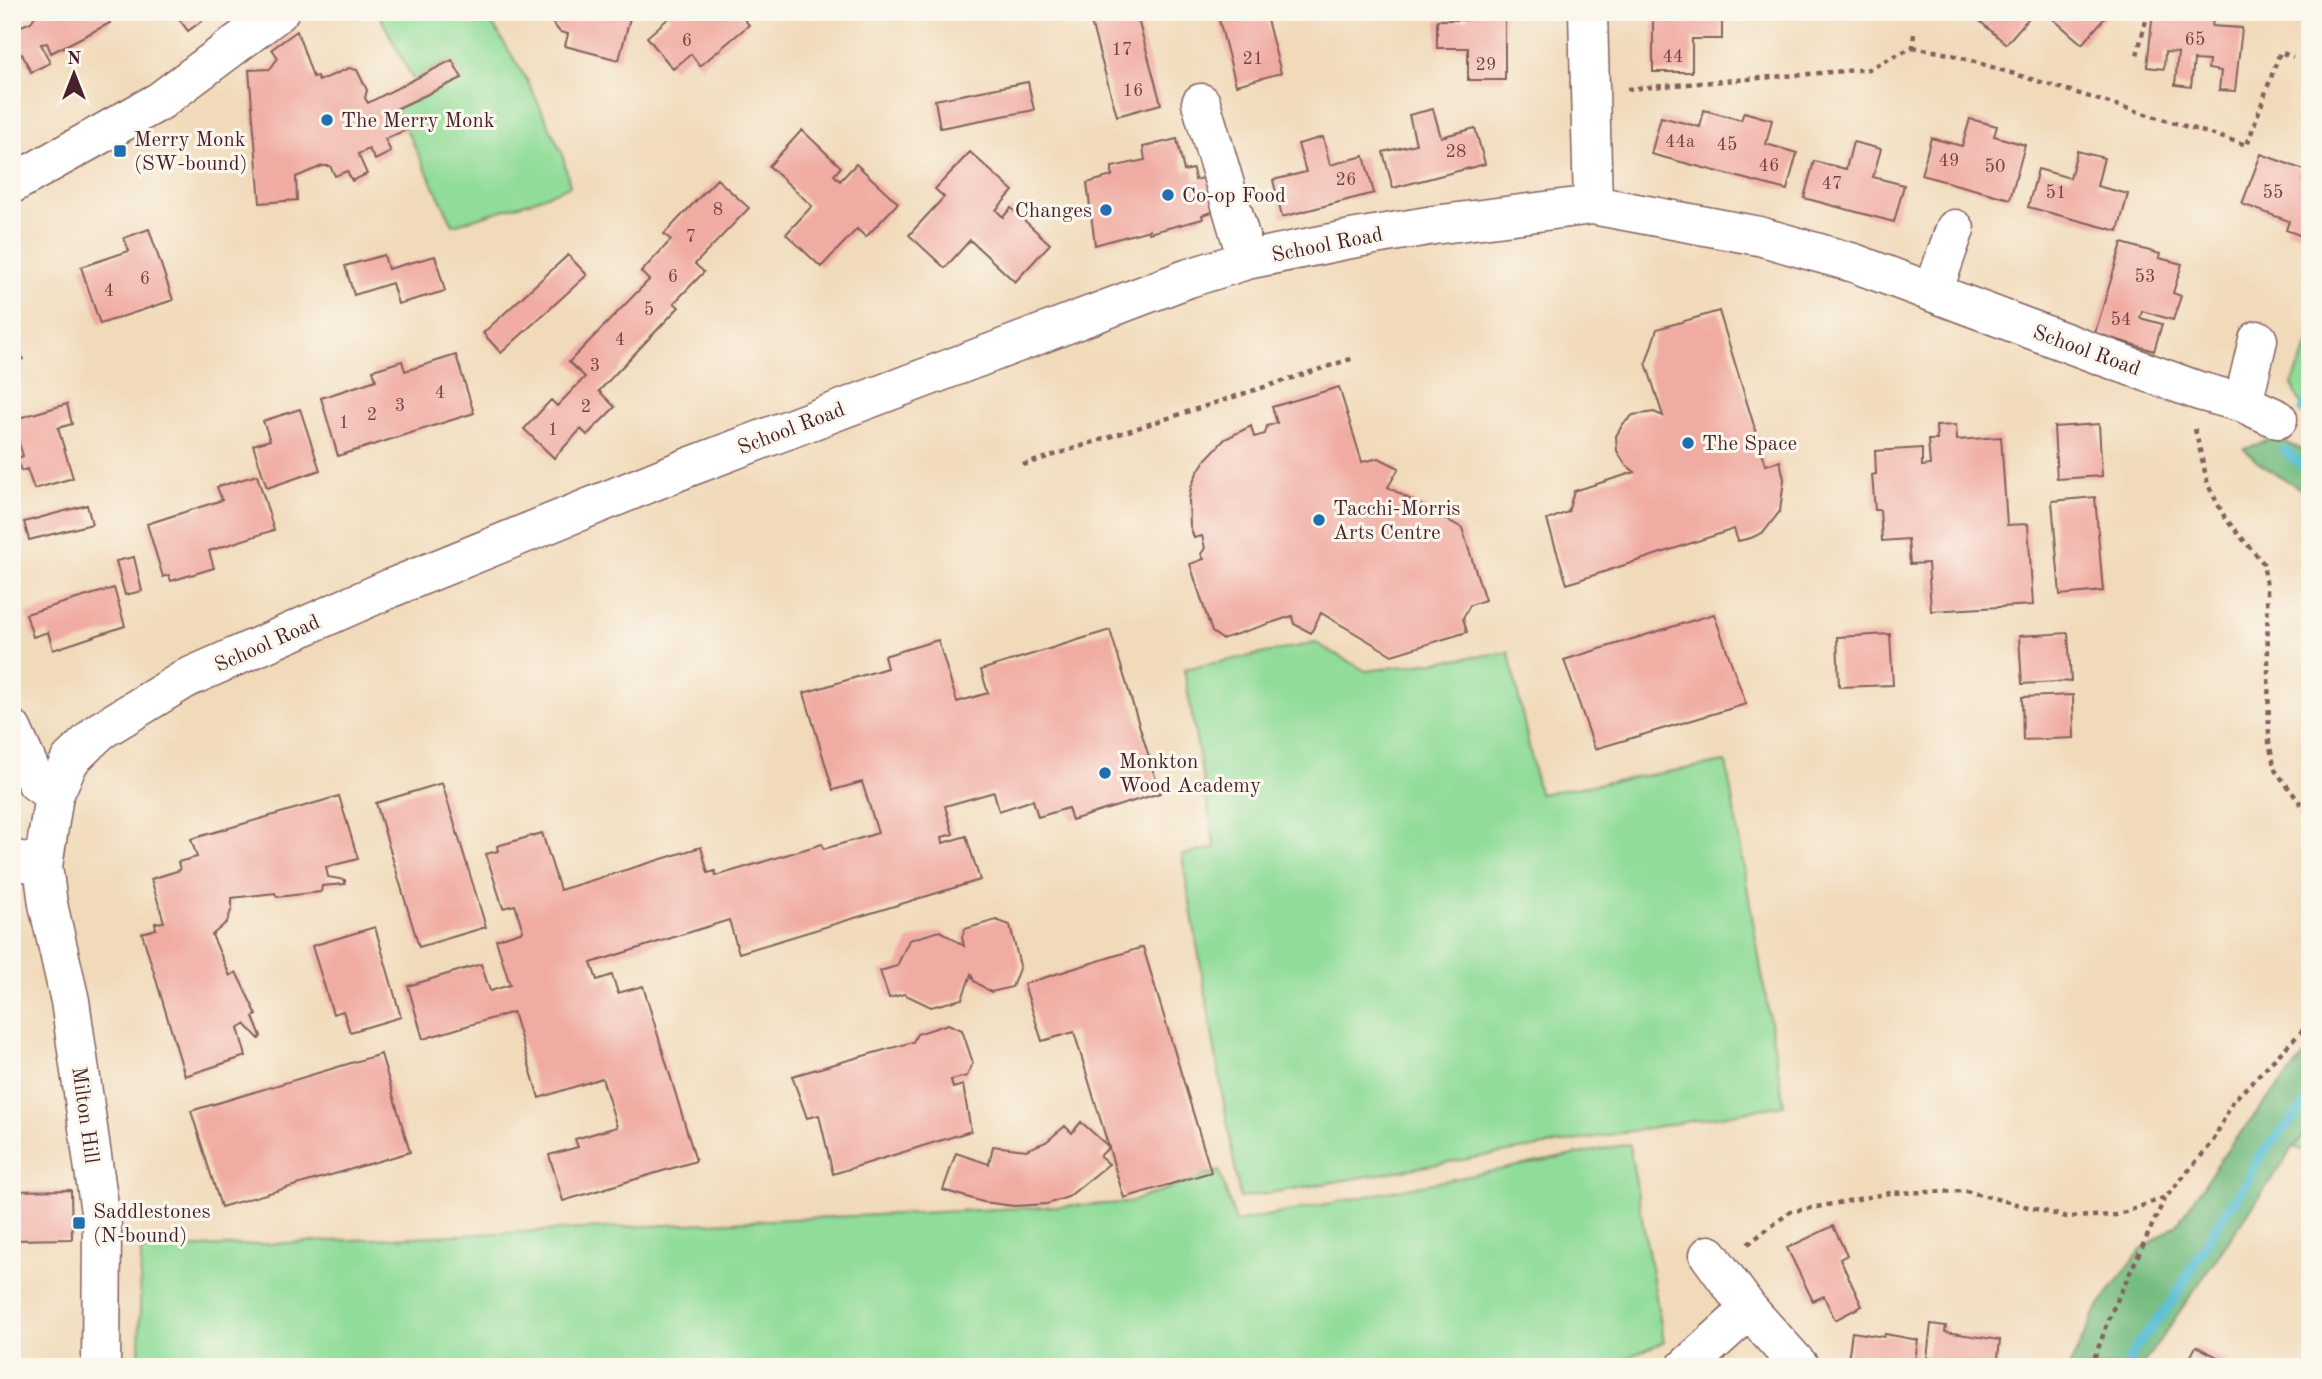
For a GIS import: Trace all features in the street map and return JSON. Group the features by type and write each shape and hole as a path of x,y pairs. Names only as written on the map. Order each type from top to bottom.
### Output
{"street":[{"path":"12,184 160,101 279,12"},
{"path":"1588,12 1593,205"},
{"path":"1200,103 1247,260"},
{"name":"School Road","path":"54,795 70,760 100,731 187,678 254,648 539,527 690,467 1189,278 1247,260 1351,239 1434,225 1593,205 1759,236 1854,263 2199,391 2243,403 2278,419"},
{"path":"1933,292 1955,229"},
{"path":"2243,403 2258,340"},
{"path":"12,729 36,782 54,795"},
{"name":"Milton Hill","path":"54,795 28,863 48,904 70,1001 102,1226 101,1367"},
{"path":"1712,1260 1749,1310 1800,1367"},
{"path":"1686,1367 1749,1310"}],"path":[{"path":"2137,55 2148,12"},
{"path":"1913,47 1914,33"},
{"path":"1591,92 1868,69 1913,47 1949,54 2247,145 2280,52 2293,57"},
{"path":"1023,465 1354,358"},
{"path":"2199,391 2195,408 2195,430 2208,485 2225,518 2263,563 2267,587 2269,743 2275,770 2310,816"},
{"path":"2091,1367 2113,1309 2166,1197 2212,1143 2233,1101 2310,1020"},
{"path":"1712,1260 1738,1244 1744,1247 1790,1212 1890,1193 1966,1191 2067,1217 2117,1215 2166,1197"}],"green space":[{"path":"378,12 485,12 527,80 562,153 570,186 529,202 453,225 396,109 462,78 452,60 413,80"},
{"path":"2310,341 2310,425 2292,384"},
{"path":"2274,438 2310,453 2310,508 2302,490 2262,465 2244,449"},
{"path":"1316,643 1366,671 1509,652 1539,794 1726,762 1784,1105 1240,1198 1182,855 1215,848 1184,669"},
{"path":"2310,1049 2310,1128 2141,1367 2069,1367 2099,1305 2141,1250 2178,1223 2231,1144"},
{"path":"2310,1128 2310,1153 2294,1147"},
{"path":"1629,1144 1664,1342 1605,1367 139,1367 141,1250 1127,1203 1219,1171 1236,1222"}],"building":[{"path":"38,12 103,12 110,23 51,53 47,43 41,44 50,63 31,72 22,54 12,59 12,30 31,22"},
{"path":"174,12 214,12 188,31"},
{"path":"543,12 631,14 619,60 565,46 568,34 560,32"},
{"path":"665,12 738,12 749,25 700,66 691,54 673,69 647,37 670,17"},
{"path":"1088,12 1136,12 1161,104 1117,116"},
{"path":"1217,12 1265,12 1281,73 1236,85"},
{"path":"1467,12 1505,12 1505,80 1468,80 1468,48 1437,48 1437,20 1467,20"},
{"path":"1653,12 1722,12 1722,39 1692,39 1692,72 1653,72"},
{"path":"1975,12 2034,12 2006,44 1973,15"},
{"path":"2045,12 2110,12 2082,44"},
{"path":"2153,12 2182,12 2182,17 2213,20 2212,26 2242,28 2235,91 2219,90 2221,71 2208,69 2209,61 2194,60 2191,87 2175,85 2178,53 2165,52 2164,69 2147,67"},
{"name":"The Merry Monk","path":"297,31 313,77 317,76 319,81 349,68 357,70 367,90 365,98 368,103 452,60 462,78 396,109 406,130 385,139 391,152 375,160 369,149 358,154 367,174 352,181 347,171 335,176 330,166 322,166 296,177 297,200 260,203 249,70 270,69 278,58 272,49"},
{"path":"1028,82 1034,110 940,128 935,100"},
{"path":"1433,109 1441,137 1475,128 1485,164 1393,188 1383,152 1416,144 1409,115"},
{"path":"1704,110 1741,120 1744,112 1772,120 1766,144 1797,153 1787,190 1651,154 1661,117 1700,127"},
{"path":"1970,119 1997,126 1994,136 2025,145 2010,199 1921,175 1931,138 1962,146"},
{"path":"802,130 841,167 834,175 840,181 856,164 898,203 866,237 857,229 821,267 786,234 812,206 769,166"},
{"path":"1323,137 1330,165 1364,156 1374,193 1282,217 1273,180 1306,172 1298,144"},
{"name":"Co-op Food","path":"1177,139 1184,171 1193,169 1195,180 1215,175 1223,209 1202,215 1203,219 1095,245 1087,183 1112,176 1112,167 1145,160 1143,147"},
{"path":"1853,142 1881,149 1873,177 1904,185 1894,222 1804,198 1814,161 1846,169"},
{"path":"2077,151 2104,158 2097,186 2128,194 2118,231 2028,207 2038,169 2070,178"},
{"path":"970,152 1013,191 996,210 1003,217 1011,208 1050,244 1015,282 970,240 945,268 909,235 944,197 935,189"},
{"path":"2261,154 2307,171 2303,180 2310,183 2310,239 2286,230 2289,221 2242,204"},
{"path":"717,179 749,208 695,264 704,272 674,303 679,307 599,391 615,407 587,435 581,429 554,458 524,429 551,400 557,406 585,377 569,362 649,280 641,272 671,240 664,234"},
{"path":"149,229 173,300 100,324 81,267 129,251 124,238"},
{"path":"2122,243 2160,254 2159,258 2182,264 2173,293 2181,296 2173,320 2142,311 2140,318 2162,324 2154,351 2095,333"},
{"path":"384,255 388,269 435,256 445,291 398,304 392,283 354,295 345,266"},
{"path":"568,255 587,275 501,353 483,333"},
{"name":"The Space","path":"1719,311 1766,465 1780,461 1784,479 1780,511 1764,532 1751,538 1738,541 1734,529 1567,584 1547,520 1568,512 1574,491 1635,472 1625,464 1617,451 1616,436 1623,424 1633,415 1654,412 1663,416 1646,363 1657,329"},
{"path":"12,331 23,359 12,363"},
{"path":"456,355 474,413 338,456 321,398 376,380 373,370 402,361 405,371"},
{"name":"Tacchi-Morris Arts Centre","path":"1339,387 1362,462 1379,458 1399,468 1388,487 1462,528 1485,600 1470,605 1463,618 1467,632 1392,655 1321,613 1311,633 1294,624 1292,616 1222,639 1212,632 1190,564 1204,559 1201,554 1205,548 1202,536 1194,538 1190,526 1189,500 1197,473 1225,439 1251,426 1254,437 1265,434 1267,426 1277,423 1272,407"},
{"path":"67,404 72,424 58,428 73,478 34,489 27,469 21,471 17,458 23,456 12,420"},
{"path":"300,409 320,470 267,488 253,445 270,440 263,421"},
{"path":"2099,424 2102,476 2057,479 2054,427"},
{"path":"1956,425 1957,440 2001,437 2007,525 2028,524 2033,605 1931,611 1928,563 1910,564 1908,539 1882,541 1880,510 1875,510 1872,475 1876,474 1875,451 1922,448 1922,466 1930,465 1928,440 1937,440 1936,426"},
{"path":"257,475 274,530 209,551 214,568 171,581 169,575 163,577 147,524 222,500 217,487"},
{"path":"2095,497 2103,591 2060,595 2052,501"},
{"path":"87,505 92,524 29,540 24,522"},
{"path":"134,557 142,591 125,595 116,561"},
{"path":"114,588 125,626 53,650 48,632 33,637 26,614"},
{"path":"1714,614 1746,704 1595,749 1564,660"},
{"path":"1110,630 1160,793 1072,820 1068,808 1038,817 1033,800 999,811 994,792 945,806 953,834 942,837 943,843 966,836 980,880 739,953 729,920 591,963 597,980 612,975 618,993 643,986 696,1161 563,1201 549,1155 578,1147 575,1139 617,1127 602,1078 539,1098 513,1012 423,1039 408,986 481,964 490,991 510,985 496,940 523,931 515,905 503,908 486,854 498,851 497,846 542,833 560,890 701,847 708,873 715,871 716,876 822,844 824,849 878,833 862,782 833,790 804,693 887,668 884,656 938,640 957,702 988,693 981,670"},
{"path":"2068,633 2071,681 2022,684 2019,636"},
{"path":"1890,634 1893,685 1839,687 1837,637"},
{"path":"2073,695 2074,738 2023,740 2022,697"},
{"path":"442,783 486,927 419,947 376,803"},
{"path":"339,796 358,859 326,867 328,877 345,880 345,884 322,886 321,892 232,898 227,922 212,935 230,976 236,972 257,1015 253,1017 261,1036 259,1039 245,1024 238,1028 246,1056 185,1076 142,933 156,929 155,923 164,922 151,879 180,870 178,862 197,857 191,839"},
{"path":"996,920 1010,925 1020,966 1012,987 991,992 974,981 971,974 962,999 931,1007 904,994 889,998 880,971 897,966 909,940 940,931 964,946 962,937 965,929"},
{"path":"375,927 401,1017 350,1032 343,1011 333,1014 312,946"},
{"path":"1143,947 1211,1172 1124,1198 1074,1032 1042,1041 1024,984"},
{"path":"948,1024 962,1030 973,1063 967,1076 951,1080 953,1088 963,1085 971,1131 833,1174 819,1115 807,1118 792,1076 913,1042 917,1034"},
{"path":"381,1054 410,1152 221,1207 191,1111"},
{"path":"1081,1122 1109,1147 1100,1156 1109,1164 1068,1197 1047,1204 1014,1206 983,1202 943,1190 956,1153 989,1164 993,1146 1026,1150 1046,1142 1065,1126 1072,1133"},
{"path":"71,1190 72,1239 12,1240 12,1191"},
{"path":"1833,1226 1847,1255 1840,1259 1862,1306 1835,1320 1824,1296 1813,1301 1787,1248"},
{"path":"1931,1324 1946,1326 1945,1332 2000,1340 1997,1367 1941,1367 1942,1359 1927,1358"},
{"path":"1852,1332 1918,1340 1914,1367 1847,1367"},
{"path":"2196,1346 2231,1364 2230,1367 2199,1367 2201,1362 2191,1356"}],"waterway":[{"path":"2303,411 2310,395"},
{"path":"2285,451 2310,472"},
{"path":"2127,1367 2135,1348 2173,1301 2219,1221 2243,1189 2259,1157 2310,1100"}],"place":[{"name":"The Merry Monk","path":"327,120"},
{"name":"Merry Monk (SW-bound)","path":"120,151"},
{"name":"Co-op Food","path":"1168,195"},
{"name":"Changes","path":"1106,210"},
{"name":"The Space","path":"1688,443"},
{"name":"Tacchi-Morris Arts Centre","path":"1319,520"},
{"name":"Monkton Wood Academy","path":"1105,773"},
{"name":"Saddlestones (N-bound)","path":"79,1223"}]}
